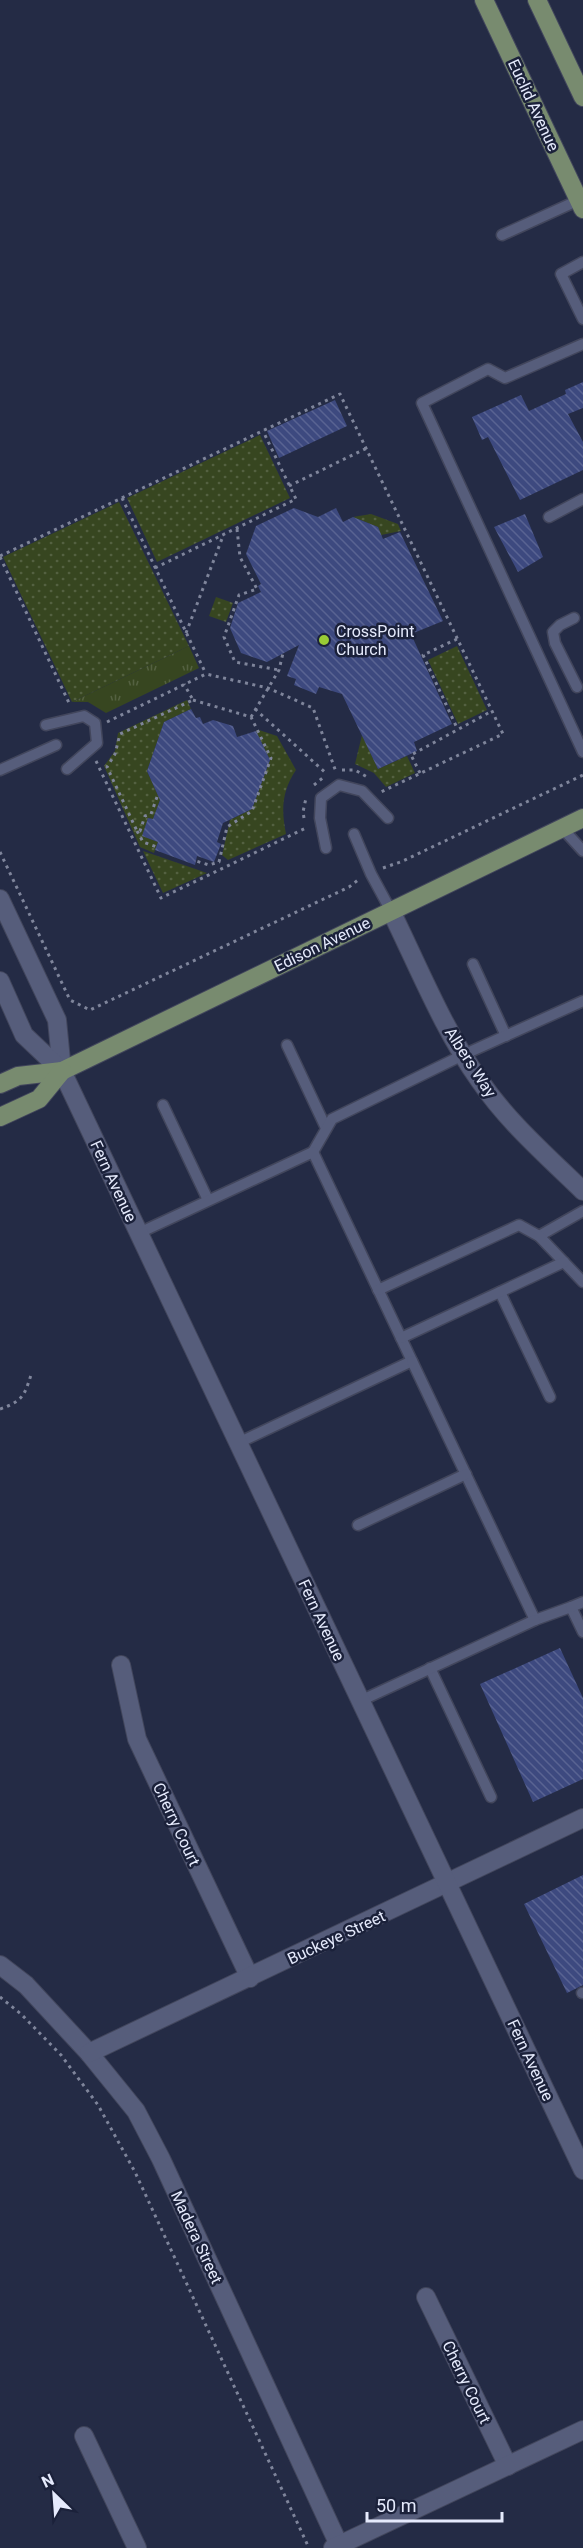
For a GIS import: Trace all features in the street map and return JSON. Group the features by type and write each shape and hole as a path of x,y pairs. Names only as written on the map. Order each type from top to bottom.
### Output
{"main road":[{"name":"Euclid Avenue","path":"484,0 581,205"},
{"path":"537,0 583,97"},
{"name":"Edison Avenue","path":"0,1084 18,1076 62,1071 583,818"},
{"name":"Edison Avenue","path":"0,1117 39,1099 62,1071"}],"street":[{"name":"Fern Avenue","path":"0,899 57,1020 62,1071 583,2170"},
{"name":"Albers Way","path":"391,911 463,1055 480,1082 504,1112 583,1191"},
{"name":"Fern Avenue","path":"0,981 24,1035 62,1071"},
{"name":"Cherry Court","path":"120,1665 137,1739 250,1978"},
{"name":"Buckeye Street","path":"89,2054 583,1818"},
{"name":"Madera Street","path":"0,1965 26,1985 89,2054 136,2111 161,2159 336,2547"},
{"name":"Cherry Court","path":"426,2297 508,2466"},
{"path":"336,2547 583,2430"},
{"path":"84,2436 137,2548"}],"lane":[{"path":"502,235 581,205"},
{"path":"583,262 561,274 583,319"},
{"path":"583,344 505,378 488,369 422,403 583,752"},
{"path":"549,517 583,500"},
{"path":"557,696 580,686 563,660 553,632 560,625 574,618"},
{"path":"46,725 84,716 95,723 97,743 67,769"},
{"path":"0,770 56,745"},
{"path":"326,848 320,818 321,798 339,785 362,791 388,818"},
{"path":"562,828 583,851"},
{"path":"354,834 371,874 391,911"},
{"path":"473,964 506,1036"},
{"path":"139,1233 313,1152 332,1119 463,1055 583,1001"},
{"path":"287,1045 326,1128"},
{"path":"163,1105 208,1200"},
{"path":"313,1152 535,1620"},
{"path":"539,1236 583,1211"},
{"path":"378,1290 519,1225 539,1236 583,1282"},
{"path":"401,1338 564,1262"},
{"path":"500,1292 550,1397"},
{"path":"238,1443 412,1361"},
{"path":"358,1525 466,1474"},
{"path":"360,1701 535,1620 583,1602"},
{"path":"571,1607 583,1632"},
{"path":"430,1668 491,1797"}],"path":[{"path":"76,707 71,707 0,556 340,394 503,734 381,792 377,787"},
{"path":"155,568 296,499 262,431"},
{"path":"289,486 367,448"},
{"path":"122,498 206,674"},
{"path":"237,528 240,557 257,589 240,595 224,638 235,663 279,670"},
{"path":"186,633 224,535"},
{"path":"458,639 423,655 458,728"},
{"path":"251,717 279,670 284,653"},
{"path":"106,722 206,674 268,688 313,708 336,772"},
{"path":"184,684 193,700"},
{"path":"157,847 143,842 107,767 116,754 120,734 193,700 251,717 271,758 252,811 226,826 219,861 209,865 196,861"},
{"path":"255,709 327,774"},
{"path":"420,773 411,755 492,711"},
{"path":"101,757 96,762 161,898 308,827 303,812 308,793"},
{"path":"312,788 327,774 336,772 356,770 366,774 372,780"},
{"path":"0,852 70,1000 90,1010 371,874 583,775"},
{"path":"137,831 140,831 145,816 151,814 157,797"},
{"path":"0,1409 16,1403 25,1395 31,1375"},
{"path":"0,1997 21,2014 61,2055 104,2114 135,2172 309,2548"}],"green space":[{"path":"260,435 290,498 157,562 127,498"},
{"path":"119,502 189,646 72,702 3,557"},
{"path":"371,514 398,524 401,531 381,535 378,527 353,517"},
{"path":"216,597 233,603 226,622 209,616"},
{"path":"189,646 199,668 106,713 88,702 72,702"},
{"path":"457,646 487,710 458,724 428,660"},
{"path":"187,700 191,709 164,722 147,771 160,800 153,819 148,818 143,836 158,842 154,853 140,847 104,766 115,751 118,733"},
{"path":"256,731 277,736 296,770 285,793 283,816 286,834 228,860 222,855 230,820 252,809 270,760"},
{"path":"362,735 378,769 407,756 415,773 386,787 374,773 355,764"},
{"path":"143,851 207,873 163,893"}],"building":[{"path":"583,382 583,408 568,414 583,442 583,470 520,500 488,437 482,440 472,417 521,395 529,411 566,394 565,390"},
{"path":"335,400 347,426 279,458 267,431"},
{"name":"CrossPoint Church","path":"294,508 318,517 336,508 343,522 353,517 378,527 383,539 400,532 443,621 411,634 452,724 414,742 417,751 378,769 342,694 319,687 316,694 294,685 296,679 287,676 299,645 267,662 241,653 230,628 238,603 261,592 258,586 261,584 246,554 256,526"},
{"path":"525,514 543,557 518,572 494,527"},
{"path":"191,709 196,718 200,717 203,724 213,720 233,726 237,737 256,731 270,760 252,809 223,823 217,842 221,844 214,862 197,856 195,865 155,850 158,842 142,836 148,818 153,819 160,800 147,771 164,722"},
{"path":"560,1648 583,1698 583,1779 533,1802 480,1684"},
{"path":"583,1875 583,1985 567,1993 524,1904"}],"place":[{"name":"CrossPoint Church","path":"324,640"}]}
